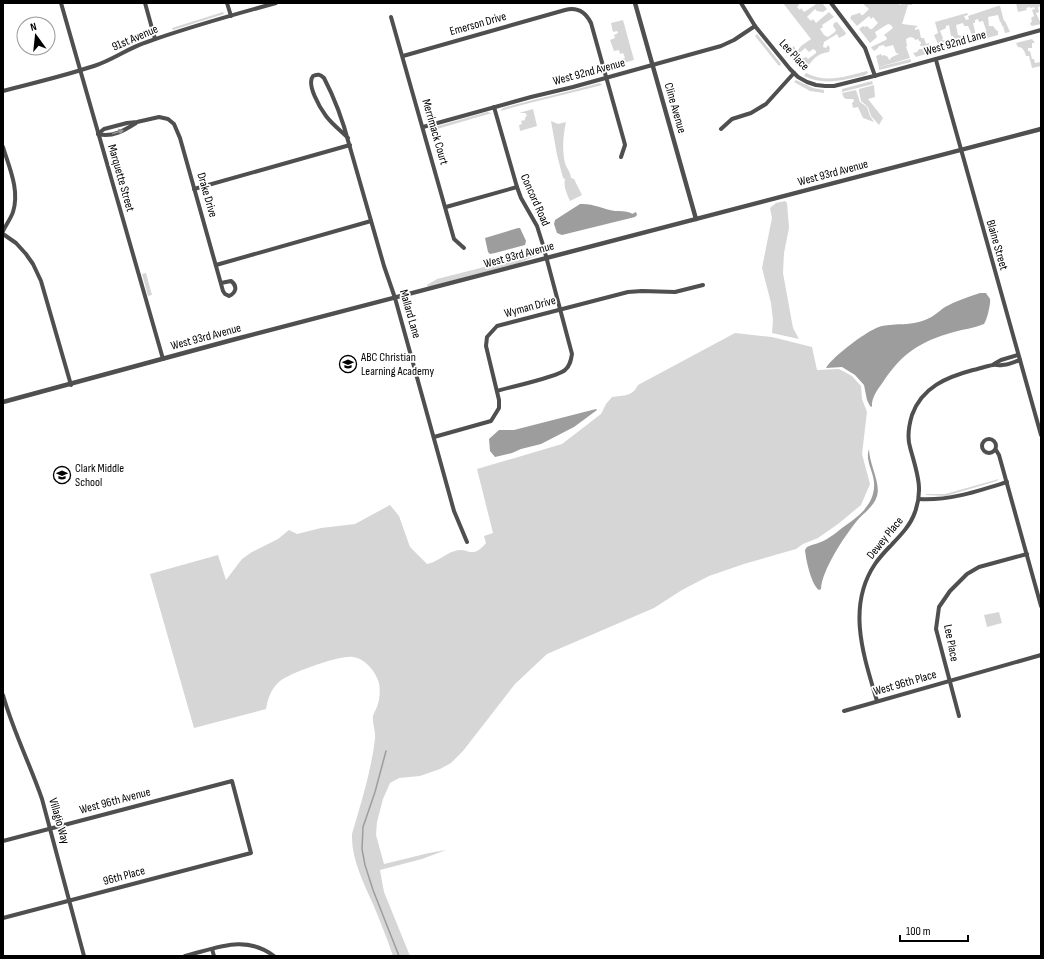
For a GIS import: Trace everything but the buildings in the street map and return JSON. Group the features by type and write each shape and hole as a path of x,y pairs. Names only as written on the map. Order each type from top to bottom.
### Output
{"street":[{"name":"Marquette Street","path":"61,3 163,359"},
{"path":"145,3 156,39"},
{"path":"227,3 231,16"},
{"name":"91st Avenue","path":"3,91 111,60 136,46 192,26 276,3"},
{"name":"Cline Avenue","path":"635,3 696,219"},
{"name":"Lee Place","path":"741,3 755,26 794,73 807,82 816,85 834,86 875,76"},
{"path":"831,3 865,48 875,76"},
{"name":"Emerson Drive","path":"403,56 572,8 581,10 586,14 591,23 606,78"},
{"name":"Merrimack Court","path":"391,17 454,239 464,248"},
{"name":"West 92nd Avenue","path":"423,127 726,44 755,26"},
{"name":"West 92nd Lane","path":"875,76 1041,30"},
{"name":"Blaine Street","path":"936,60 1041,434"},
{"path":"721,129 732,119 751,113 766,104 794,73"},
{"name":"Mallard Lane","path":"348,138 326,115 320,105 310,84 310,79 313,76 318,74 324,78 341,114 348,138 350,145 371,221 395,298 454,511 467,542"},
{"path":"606,78 625,145 621,157"},
{"name":"Concord Road","path":"494,107 517,187 521,198 537,226 572,354 569,366 561,374 497,391"},
{"name":"Drake Drive","path":"137,122 159,117 165,118 174,124 221,283"},
{"path":"98,134 104,129 137,122"},
{"path":"98,134 104,136 125,131 137,122"},
{"name":"West 93rd Avenue","path":"3,402 1041,129"},
{"path":"194,189 350,145"},
{"path":"3,147 14,187 16,201 13,213 3,233 16,243 26,254 41,280 71,385"},
{"path":"446,208 517,187"},
{"path":"216,264 371,221"},
{"name":"Wyman Drive","path":"434,437 491,421 499,408 499,400 486,346 487,337 497,326 628,292 675,292 703,286"},
{"name":"Dewey Place","path":"994,365 1001,360 1018,355"},
{"name":"Dewey Place","path":"877,701 859,632 862,596 865,585 875,565 912,520 919,499 920,485 909,444 911,418 919,402 933,386 943,380 959,374 1020,360"},
{"path":"996,450 1007,482 1041,606"},
{"path":"919,499 948,499 1007,482"},
{"name":"Lee Place","path":"959,716 936,629 939,608 959,581 967,574 979,567 1027,554"},
{"name":"West 96th Place","path":"844,711 1041,655"},
{"name":"Villagio Way","path":"3,695 42,799 84,956"},
{"name":"West 96th Avenue","path":"3,841 232,781 251,853"},
{"name":"96th Place","path":"3,918 251,853"},
{"path":"185,956 229,945 243,944 266,950 274,956"},
{"path":"212,949 214,956"}],"shaded area":[{"path":"783,3 798,3 799,5 797,7 800,10 801,8 804,12 816,3 822,3 827,9 823,12 815,9 807,17 811,21 813,19 816,23 829,12 834,17 822,25 823,27 820,29 824,35 828,37 835,32 836,30 833,26 834,23 837,22 846,33 839,38 837,34 824,42 823,47 826,48 828,45 830,48 829,52 817,56 804,70 795,62 806,57 808,59 816,53 816,51 813,49 809,52 805,48 793,59 785,49 789,46 791,48 794,46 796,50 798,50 811,39"},
{"path":"862,3 897,3 900,5 902,3 913,3 912,5 908,5 902,24 918,26 915,30 919,29 921,38 924,38 926,44 929,43 929,45 934,47 935,51 916,57 913,53 917,52 919,49 923,49 923,46 920,46 921,42 918,39 915,40 914,38 910,37 906,39 906,47 910,58 879,67 876,56 881,54 882,56 884,55 888,57 889,60 899,54 896,53 893,45 885,47 884,45 879,46 874,51 871,47 886,40 887,38 884,35 893,28 888,24 875,32 877,37 870,43 859,29 863,26 867,26 872,29 878,23 873,17 871,19 869,16 857,26 850,18 852,15 859,13 863,15 869,9"},
{"path":"1016,3 1041,3 1041,6 1038,7 1039,12 1036,13 1041,24 1032,26 1030,24 1032,21 1031,18 1034,16 1032,10 1035,9 1034,7 1026,8 1027,10 1018,12"},
{"path":"1000,6 1004,21 1010,32 1005,33 998,15 988,17 989,26 993,26 998,31 998,35 983,39 980,37 980,33 987,31 983,21 979,22 978,19 975,20 975,23 973,23 977,40 972,42 970,37 972,35 968,26 964,26 963,23 956,25 958,35 962,36 963,39 967,38 966,43 956,46 953,36 951,36 949,25 940,31 943,38 942,40 948,41 950,46 949,48 938,50 937,46 939,45 934,35 938,33 935,22 967,13 968,15 964,16 966,20 969,19 968,16"},
{"path":"223,12 224,14 173,30 172,28"},
{"path":"623,20 634,60 623,63 622,59 625,58 623,53 620,54 619,50 614,51 610,40 615,38 614,35 618,33 617,31 613,32 611,23"},
{"path":"757,34 781,64 779,66 755,36"},
{"path":"1032,39 1035,43 1032,43 1032,48 1028,48 1028,51 1030,51 1032,59 1034,59 1035,63 1041,62 1041,66 1032,68 1029,56 1026,56 1024,50 1018,47 1016,43"},
{"path":"911,59 911,62 879,70 879,67"},
{"path":"867,71 868,73 865,75 834,81 819,81 804,76 806,73 829,79"},
{"path":"796,80 813,88 824,90 824,93 810,91 794,82"},
{"path":"872,81 873,84 842,92 842,89"},
{"path":"600,83 602,85 500,111 503,108"},
{"path":"874,85 875,97 868,99 883,118 879,125 871,116 868,107 861,101 859,91 859,89"},
{"path":"856,90 860,102 867,107 874,122 863,118 858,107 853,108 853,99 844,98 842,93"},
{"path":"533,109 537,126 520,131 519,125 522,124 521,121 525,120 527,115 525,113 519,113"},
{"path":"487,112 492,113 430,131 431,128"},
{"path":"551,121 558,124 566,122 563,143 565,163 571,178 574,179 582,195 570,201 557,155"},
{"path":"785,201 787,203 789,228 784,253 783,273 793,328 799,339 772,333 773,320 771,303 762,268 772,218 770,208 776,203"},
{"path":"580,204 589,204 632,214 636,212 637,215 635,217 562,235 557,233 554,224 555,220"},
{"path":"520,228 526,241 525,245 490,254 488,252 485,238"},
{"path":"539,253 538,255 519,263 428,287 427,285 437,279"},
{"path":"146,273 152,295 148,296 142,274"},
{"path":"980,293 986,293 990,299 984,324 942,336 922,344 913,350 897,363 890,372 875,394 872,407 867,400 864,385 855,375 842,367 826,368 843,350 876,328 887,325 920,322 931,317 949,305"},
{"path":"735,333 772,337 812,347 817,370 839,369 852,376 861,386 862,399 867,412 862,454 870,484 861,505 818,538 803,544 796,549 709,576 682,590 654,608 547,654 515,684 463,751 451,763 440,769 420,776 399,778 390,783 383,799 377,822 376,835 384,864 446,850 422,859 380,870 384,892 410,956 393,956 381,923 358,870 352,843 352,834 368,775 375,739 373,716 378,704 380,691 375,674 364,661 353,657 346,657 315,665 293,674 279,682 270,694 266,709 194,728 150,574 218,555 226,580 242,559 252,552 278,539 289,530 297,534 321,528 355,524 390,505 399,516 410,547 427,564 455,551 477,551 486,543 484,536 493,533 477,469 562,444 601,414 606,404 612,397 630,394 638,385"},
{"path":"596,409 597,410 574,427 541,444 495,457 490,451 489,439 499,430 514,430"},
{"path":"869,449 876,479 878,491 877,496 871,507 856,522 840,545 829,563 822,581 821,589 819,590 811,577 805,550 807,547 822,542 833,535 860,514 869,503 874,490 874,482 868,457"},
{"path":"999,479 997,481 946,496 926,495 945,494"},
{"path":"999,612 1002,623 987,627 984,615"}],"waterway":[{"path":"386,751 375,792 363,827 362,849 365,865 373,890 399,956"}],"place":[{"name":"ABC Christian Learning Academy","path":"348,364"},
{"name":"Clark Middle School","path":"62,475"}]}
